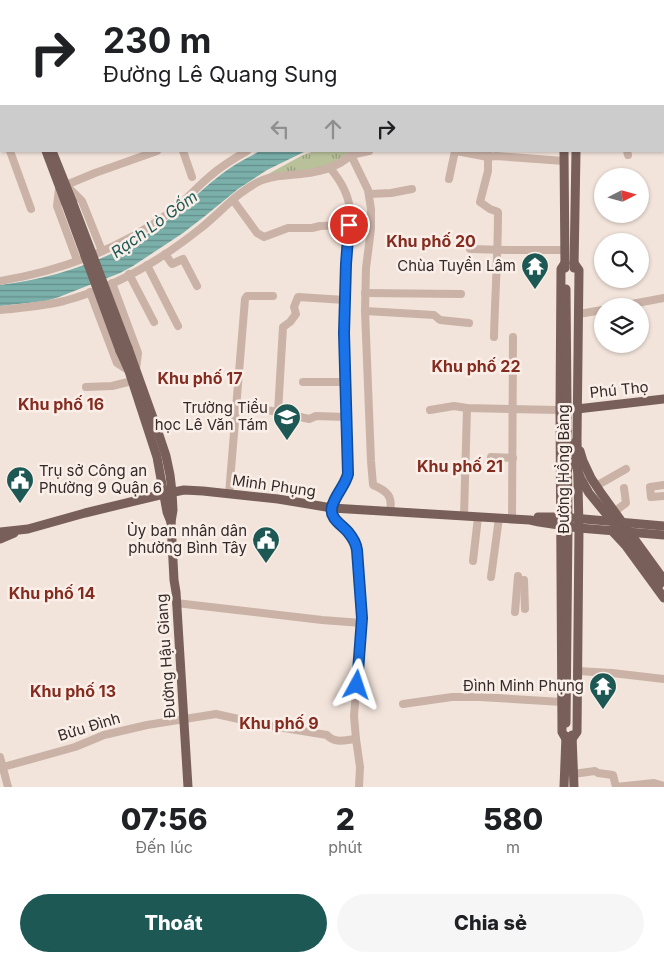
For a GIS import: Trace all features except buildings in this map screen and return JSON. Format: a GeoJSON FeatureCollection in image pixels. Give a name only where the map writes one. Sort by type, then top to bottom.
{"type":"FeatureCollection","features":[{"type":"Feature","properties":{"kind":"main road"},"geometry":{"type":"LineString","coordinates":[[46,152],[62,186]]}},
{"type":"Feature","properties":{"kind":"main road"},"geometry":{"type":"LineString","coordinates":[[52,152],[62,186]]}},
{"type":"Feature","properties":{"kind":"main road","name":"Đường Hồng Bàng"},"geometry":{"type":"LineString","coordinates":[[574,787],[569,739],[562,732],[560,410],[561,270],[569,263],[576,152]]}},
{"type":"Feature","properties":{"kind":"main road","name":"Đường Hồng Bàng"},"geometry":{"type":"LineString","coordinates":[[564,156],[565,250],[569,263],[579,270],[575,441],[581,564],[577,732],[569,739],[564,787]]}},
{"type":"Feature","properties":{"kind":"main road","name":"Đường Hậu Giang"},"geometry":{"type":"LineString","coordinates":[[62,186],[166,456],[168,493]]}},
{"type":"Feature","properties":{"kind":"main road"},"geometry":{"type":"LineString","coordinates":[[569,263],[569,739]]}},
{"type":"Feature","properties":{"kind":"main road"},"geometry":{"type":"LineString","coordinates":[[569,289],[576,466],[589,493],[636,550],[664,590]]}},
{"type":"Feature","properties":{"kind":"main road","name":"Đường Hậu Giang"},"geometry":{"type":"LineString","coordinates":[[132,370],[132,381],[173,510],[171,522],[188,787]]}},
{"type":"Feature","properties":{"kind":"main road","name":"Phú Thọ"},"geometry":{"type":"LineString","coordinates":[[577,409],[664,399]]}},
{"type":"Feature","properties":{"kind":"main road"},"geometry":{"type":"LineString","coordinates":[[575,441],[596,486],[664,580]]}},
{"type":"Feature","properties":{"kind":"main road"},"geometry":{"type":"LineString","coordinates":[[569,723],[575,441]]}},
{"type":"Feature","properties":{"kind":"main road"},"geometry":{"type":"LineString","coordinates":[[561,471],[568,475],[578,472]]}},
{"type":"Feature","properties":{"kind":"main road","name":"Minh Phụng"},"geometry":{"type":"LineString","coordinates":[[0,532],[18,530],[184,490],[278,499],[332,508],[539,522],[579,518],[664,526]]}},
{"type":"Feature","properties":{"kind":"main road","name":"Minh Phụng"},"geometry":{"type":"LineString","coordinates":[[561,521],[579,528],[664,535]]}},
{"type":"Feature","properties":{"kind":"main road"},"geometry":{"type":"LineString","coordinates":[[624,543],[635,523]]}},
{"type":"Feature","properties":{"kind":"main road","name":"Minh Phụng"},"geometry":{"type":"LineString","coordinates":[[0,539],[18,530]]}},
{"type":"Feature","properties":{"kind":"main road"},"geometry":{"type":"LineString","coordinates":[[612,531],[624,543],[664,598]]}},
{"type":"Feature","properties":{"kind":"main road"},"geometry":{"type":"LineString","coordinates":[[645,553],[647,542],[653,534]]}},
{"type":"Feature","properties":{"kind":"street"},"geometry":{"type":"LineString","coordinates":[[10,152],[30,209]]}},
{"type":"Feature","properties":{"kind":"street"},"geometry":{"type":"LineString","coordinates":[[62,186],[154,152]]}},
{"type":"Feature","properties":{"kind":"street"},"geometry":{"type":"LineString","coordinates":[[183,152],[192,177]]}},
{"type":"Feature","properties":{"kind":"street"},"geometry":{"type":"LineString","coordinates":[[0,281],[28,277],[52,270],[102,251],[170,212],[208,177],[245,152]]}},
{"type":"Feature","properties":{"kind":"street"},"geometry":{"type":"LineString","coordinates":[[449,179],[456,152]]}},
{"type":"Feature","properties":{"kind":"street"},"geometry":{"type":"LineString","coordinates":[[474,152],[496,156],[564,156]]}},
{"type":"Feature","properties":{"kind":"street"},"geometry":{"type":"LineString","coordinates":[[0,310],[47,305],[112,283],[165,254],[201,228],[254,184],[270,177],[311,174],[330,168],[346,160],[354,153],[370,194],[372,213],[365,311],[373,485],[389,495],[390,512]]}},
{"type":"Feature","properties":{"kind":"street"},"geometry":{"type":"LineString","coordinates":[[488,154],[488,171],[480,202],[498,212],[494,337]]}},
{"type":"Feature","properties":{"kind":"street"},"geometry":{"type":"LineString","coordinates":[[330,168],[342,182],[350,204],[345,300],[348,474],[332,508],[334,518],[347,531],[356,547],[361,591],[362,623],[354,707],[360,767],[359,787]]}},
{"type":"Feature","properties":{"kind":"street"},"geometry":{"type":"LineString","coordinates":[[62,186],[82,201],[102,251]]}},
{"type":"Feature","properties":{"kind":"street"},"geometry":{"type":"LineString","coordinates":[[62,186],[58,206],[77,260]]}},
{"type":"Feature","properties":{"kind":"street"},"geometry":{"type":"LineString","coordinates":[[370,194],[392,193],[412,189]]}},
{"type":"Feature","properties":{"kind":"street"},"geometry":{"type":"LineString","coordinates":[[233,200],[257,233],[264,237],[288,228],[349,225]]}},
{"type":"Feature","properties":{"kind":"street"},"geometry":{"type":"LineString","coordinates":[[470,249],[565,250]]}},
{"type":"Feature","properties":{"kind":"street"},"geometry":{"type":"LineString","coordinates":[[165,254],[172,264],[183,260],[197,286]]}},
{"type":"Feature","properties":{"kind":"street"},"geometry":{"type":"LineString","coordinates":[[147,264],[178,326]]}},
{"type":"Feature","properties":{"kind":"street"},"geometry":{"type":"LineString","coordinates":[[130,274],[154,322]]}},
{"type":"Feature","properties":{"kind":"street","name":"Đường Hậu Giang"},"geometry":{"type":"LineString","coordinates":[[90,292],[117,363],[132,370],[138,353],[112,283]]}},
{"type":"Feature","properties":{"kind":"street"},"geometry":{"type":"LineString","coordinates":[[365,293],[461,294]]}},
{"type":"Feature","properties":{"kind":"street"},"geometry":{"type":"LineString","coordinates":[[228,494],[245,299],[247,296],[273,296]]}},
{"type":"Feature","properties":{"kind":"street"},"geometry":{"type":"LineString","coordinates":[[278,412],[283,327],[296,314],[294,307],[298,297],[345,300]]}},
{"type":"Feature","properties":{"kind":"street"},"geometry":{"type":"LineString","coordinates":[[649,301],[664,298]]}},
{"type":"Feature","properties":{"kind":"street"},"geometry":{"type":"LineString","coordinates":[[365,311],[434,315],[440,320],[469,322]]}},
{"type":"Feature","properties":{"kind":"street"},"geometry":{"type":"LineString","coordinates":[[579,314],[594,311]]}},
{"type":"Feature","properties":{"kind":"street"},"geometry":{"type":"LineString","coordinates":[[512,519],[513,337]]}},
{"type":"Feature","properties":{"kind":"street"},"geometry":{"type":"LineString","coordinates":[[86,387],[112,386],[132,381]]}},
{"type":"Feature","properties":{"kind":"street"},"geometry":{"type":"LineString","coordinates":[[303,382],[345,382]]}},
{"type":"Feature","properties":{"kind":"street"},"geometry":{"type":"LineString","coordinates":[[236,405],[309,419],[316,416],[346,416]]}},
{"type":"Feature","properties":{"kind":"street"},"geometry":{"type":"LineString","coordinates":[[430,410],[454,406],[467,408],[560,410]]}},
{"type":"Feature","properties":{"kind":"street"},"geometry":{"type":"LineString","coordinates":[[464,516],[467,408]]}},
{"type":"Feature","properties":{"kind":"street"},"geometry":{"type":"LineString","coordinates":[[492,457],[513,458]]}},
{"type":"Feature","properties":{"kind":"street"},"geometry":{"type":"LineString","coordinates":[[596,486],[626,469]]}},
{"type":"Feature","properties":{"kind":"street"},"geometry":{"type":"LineString","coordinates":[[664,490],[664,485],[650,487],[651,497],[664,496]]}},
{"type":"Feature","properties":{"kind":"street"},"geometry":{"type":"LineString","coordinates":[[614,512],[626,503],[624,488]]}},
{"type":"Feature","properties":{"kind":"street"},"geometry":{"type":"LineString","coordinates":[[473,561],[478,517]]}},
{"type":"Feature","properties":{"kind":"street"},"geometry":{"type":"LineString","coordinates":[[491,577],[499,518]]}},
{"type":"Feature","properties":{"kind":"street"},"geometry":{"type":"LineString","coordinates":[[515,612],[521,578],[524,609]]}},
{"type":"Feature","properties":{"kind":"street"},"geometry":{"type":"LineString","coordinates":[[176,603],[362,623]]}},
{"type":"Feature","properties":{"kind":"street"},"geometry":{"type":"LineString","coordinates":[[577,671],[664,679]]}},
{"type":"Feature","properties":{"kind":"street"},"geometry":{"type":"LineString","coordinates":[[403,704],[452,697],[562,702]]}},
{"type":"Feature","properties":{"kind":"street","name":"Bửu Đình"},"geometry":{"type":"LineString","coordinates":[[3,767],[75,747],[104,735],[184,718],[216,714],[266,725],[327,735],[334,741],[356,739]]}},
{"type":"Feature","properties":{"kind":"street"},"geometry":{"type":"LineString","coordinates":[[0,757],[8,787]]}},
{"type":"Feature","properties":{"kind":"street"},"geometry":{"type":"LineString","coordinates":[[573,774],[590,771],[613,775],[616,787],[654,783],[664,786]]}},
{"type":"Feature","properties":{"kind":"green space"},"geometry":{"type":"Polygon","coordinates":[[[311,152],[349,152],[335,164],[319,169],[261,178],[311,152]]]}},
{"type":"Feature","properties":{"kind":"water"},"geometry":{"type":"Polygon","coordinates":[[[258,152],[304,152],[267,170],[238,189],[183,233],[120,273],[46,301],[0,306],[0,285],[23,282],[67,271],[131,244],[169,219],[228,169],[258,152]]]}},
{"type":"Feature","properties":{"kind":"place","name":"Chùa Tuyền Lâm"},"geometry":{"type":"Point","coordinates":[535,290]}},
{"type":"Feature","properties":{"kind":"place","name":"Trường Tiểu học Lê Văn Tám"},"geometry":{"type":"Point","coordinates":[287,441]}},
{"type":"Feature","properties":{"kind":"place","name":"Trụ sở Công an Phường 9 Quận 6"},"geometry":{"type":"Point","coordinates":[20,504]}},
{"type":"Feature","properties":{"kind":"place","name":"Ủy ban nhân dân phường Bình Tây"},"geometry":{"type":"Point","coordinates":[266,564]}},
{"type":"Feature","properties":{"kind":"place","name":"Đình Minh Phụng"},"geometry":{"type":"Point","coordinates":[603,710]}},
{"type":"Feature","properties":{"kind":"district","name":"Khu phố 20"},"geometry":{"type":"Point","coordinates":[431,241]}},
{"type":"Feature","properties":{"kind":"district","name":"Khu phố 22"},"geometry":{"type":"Point","coordinates":[476,366]}},
{"type":"Feature","properties":{"kind":"district","name":"Khu phố 17"},"geometry":{"type":"Point","coordinates":[200,378]}},
{"type":"Feature","properties":{"kind":"district","name":"Khu phố 16"},"geometry":{"type":"Point","coordinates":[61,404]}},
{"type":"Feature","properties":{"kind":"district","name":"Khu phố 21"},"geometry":{"type":"Point","coordinates":[460,466]}},
{"type":"Feature","properties":{"kind":"district","name":"Khu phố 14"},"geometry":{"type":"Point","coordinates":[52,593]}},
{"type":"Feature","properties":{"kind":"district","name":"Khu phố 13"},"geometry":{"type":"Point","coordinates":[73,691]}},
{"type":"Feature","properties":{"kind":"district","name":"Khu phố 9"},"geometry":{"type":"Point","coordinates":[279,723]}},
{"type":"Feature","properties":{"kind":"route"},"geometry":{"type":"LineString","coordinates":[[349,225],[344,333],[348,474],[345,483],[338,492],[332,508],[332,515],[351,536],[357,550],[362,618],[357,685]]}},
{"type":"Feature","properties":{"kind":"water label","name":"Rạch Lò Gốm"},"geometry":{"type":"Point","coordinates":[154,224]}}]}
